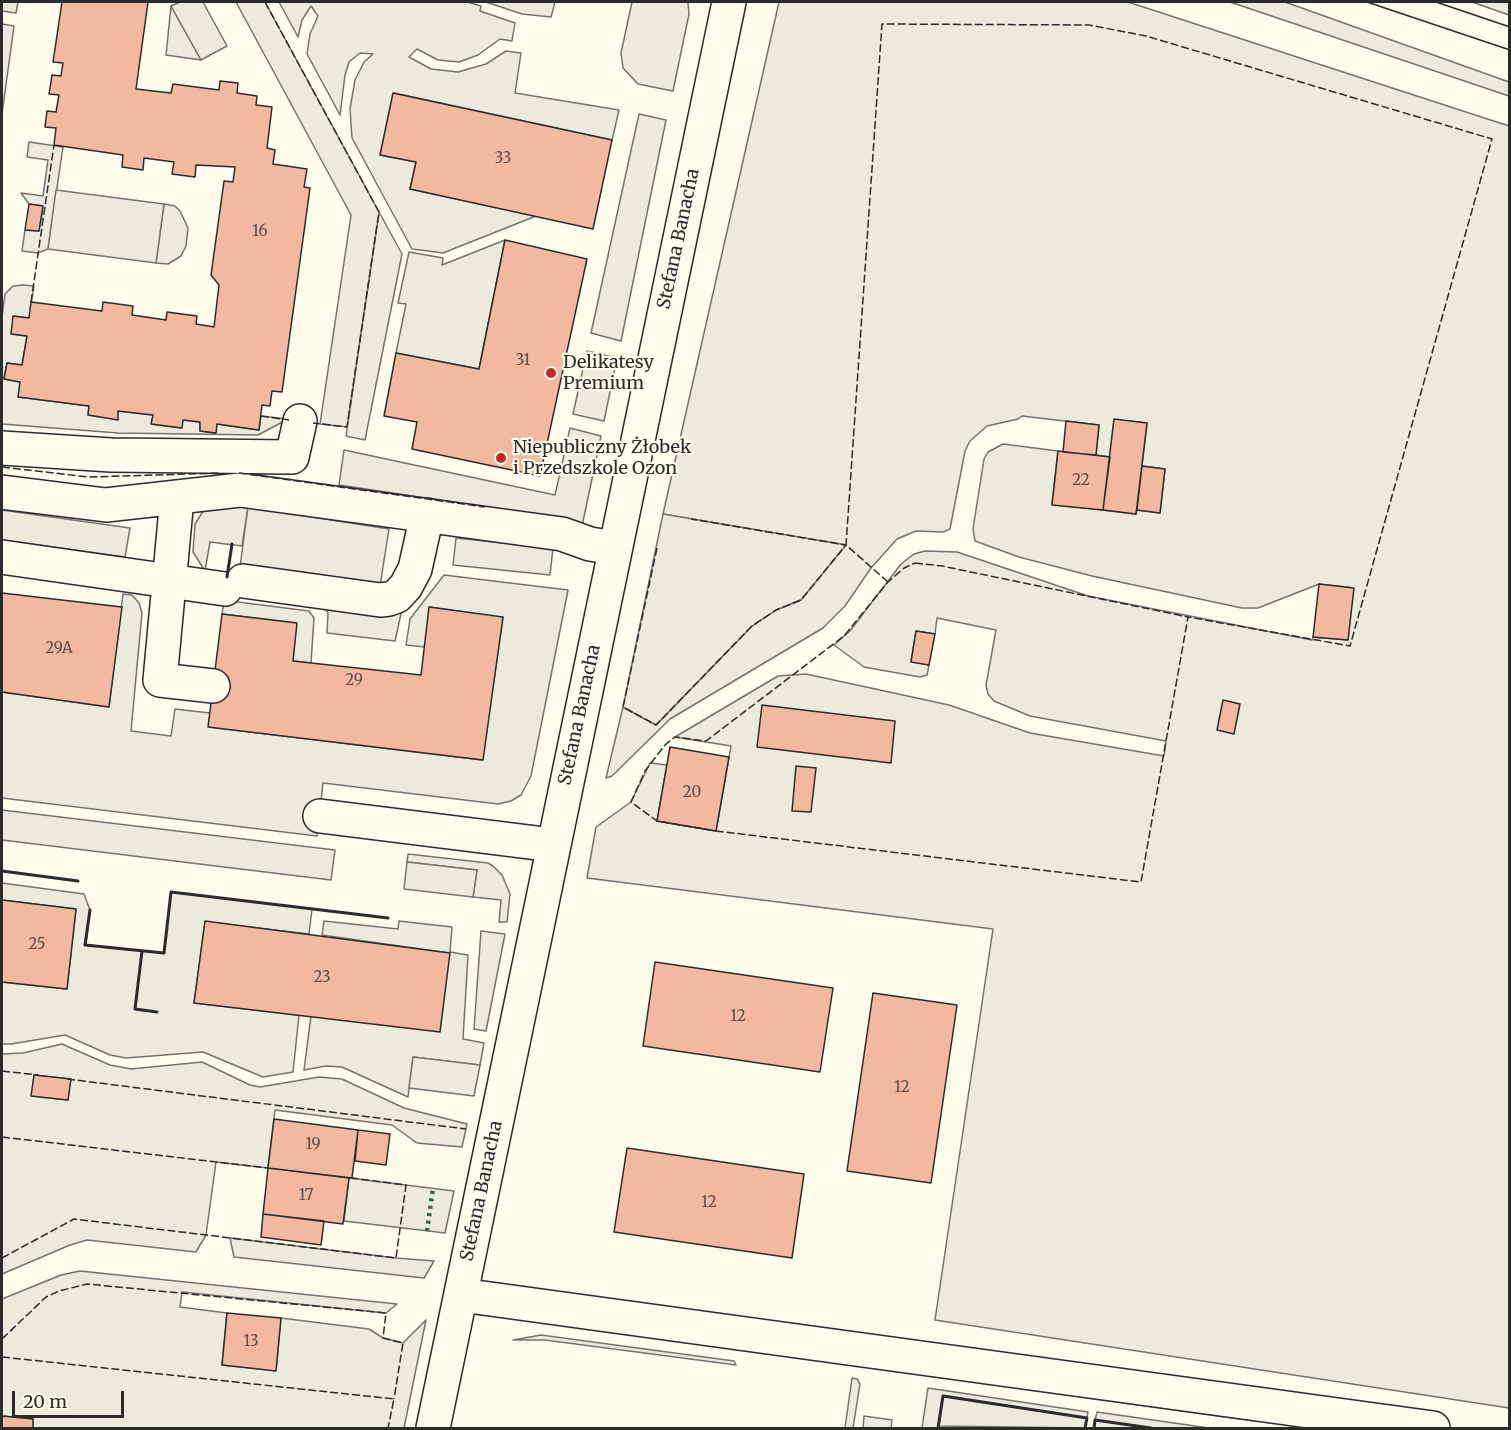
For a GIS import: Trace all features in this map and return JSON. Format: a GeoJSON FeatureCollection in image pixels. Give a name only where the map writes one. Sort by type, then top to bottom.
{"type":"FeatureCollection","features":[{"type":"Feature","properties":{"kind":"street","name":"Stefana Banacha"},"geometry":{"type":"LineString","coordinates":[[434,1428],[729,2]]}},
{"type":"Feature","properties":{"kind":"street"},"geometry":{"type":"LineString","coordinates":[[2,448],[111,455],[292,457],[300,421]]}},
{"type":"Feature","properties":{"kind":"street"},"geometry":{"type":"LineString","coordinates":[[2,492],[106,505],[240,490],[562,534],[615,548]]}},
{"type":"Feature","properties":{"kind":"street"},"geometry":{"type":"LineString","coordinates":[[177,498],[160,680],[213,686]]}},
{"type":"Feature","properties":{"kind":"street"},"geometry":{"type":"LineString","coordinates":[[2,557],[170,582],[234,585],[380,600],[397,596],[415,569],[428,515]]}},
{"type":"Feature","properties":{"kind":"street"},"geometry":{"type":"LineString","coordinates":[[320,816],[553,845]]}},
{"type":"Feature","properties":{"kind":"street"},"geometry":{"type":"LineString","coordinates":[[461,1295],[1433,1428]]}},
{"type":"Feature","properties":{"kind":"shaded area"},"geometry":{"type":"Polygon","coordinates":[[[2,2],[18,2],[16,13],[2,11],[2,2]]]}},
{"type":"Feature","properties":{"kind":"shaded area"},"geometry":{"type":"Polygon","coordinates":[[[180,2],[203,2],[227,46],[201,60],[171,6],[180,2]]]}},
{"type":"Feature","properties":{"kind":"shaded area"},"geometry":{"type":"Polygon","coordinates":[[[236,2],[265,2],[379,212],[347,427],[320,424],[351,215],[236,2]]]}},
{"type":"Feature","properties":{"kind":"shaded area"},"geometry":{"type":"Polygon","coordinates":[[[279,2],[467,2],[481,6],[480,11],[515,23],[512,41],[500,39],[478,55],[459,62],[438,60],[417,49],[409,57],[431,69],[458,72],[486,64],[506,51],[521,53],[515,93],[619,110],[612,140],[394,93],[380,155],[416,162],[410,189],[536,216],[443,253],[412,249],[352,138],[350,109],[355,80],[364,62],[373,54],[360,53],[349,62],[340,115],[307,54],[310,34],[318,16],[311,6],[302,20],[298,37],[279,2]]]}},
{"type":"Feature","properties":{"kind":"shaded area"},"geometry":{"type":"Polygon","coordinates":[[[486,2],[555,2],[551,17],[522,14],[486,2]]]}},
{"type":"Feature","properties":{"kind":"shaded area"},"geometry":{"type":"Polygon","coordinates":[[[632,2],[688,2],[689,14],[673,91],[638,84],[623,68],[621,53],[632,2]]]}},
{"type":"Feature","properties":{"kind":"shaded area"},"geometry":{"type":"Polygon","coordinates":[[[779,2],[1128,2],[1509,126],[1509,1408],[935,1320],[993,929],[587,878],[596,827],[631,802],[650,763],[667,765],[657,821],[716,831],[731,746],[675,737],[778,676],[806,674],[949,705],[1030,733],[1164,756],[1166,741],[1030,716],[994,701],[988,694],[986,685],[996,630],[937,618],[935,634],[916,631],[911,661],[929,665],[927,675],[920,677],[864,667],[834,645],[850,631],[901,564],[914,554],[925,551],[957,552],[1088,596],[1312,640],[1313,637],[1348,640],[1353,588],[1319,584],[1258,608],[1242,608],[1092,576],[1019,557],[975,541],[973,529],[984,459],[988,452],[1003,444],[1058,451],[1052,504],[1136,514],[1137,510],[1160,513],[1165,469],[1142,466],[1147,423],[1114,420],[1110,457],[1096,455],[1099,425],[1022,416],[987,426],[970,441],[965,451],[950,529],[943,532],[916,531],[897,539],[871,568],[845,606],[823,628],[670,719],[612,776],[606,778],[623,707],[656,725],[752,626],[776,610],[801,600],[845,545],[663,514],[779,2]]]}},
{"type":"Feature","properties":{"kind":"shaded area"},"geometry":{"type":"Polygon","coordinates":[[[1230,2],[1285,2],[1509,82],[1509,96],[1230,2]]]}},
{"type":"Feature","properties":{"kind":"shaded area"},"geometry":{"type":"Polygon","coordinates":[[[1472,2],[1509,2],[1509,15],[1472,2]]]}},
{"type":"Feature","properties":{"kind":"shaded area"},"geometry":{"type":"Polygon","coordinates":[[[171,6],[201,60],[166,55],[171,6]]]}},
{"type":"Feature","properties":{"kind":"shaded area"},"geometry":{"type":"Polygon","coordinates":[[[2,24],[14,26],[2,114],[2,24]]]}},
{"type":"Feature","properties":{"kind":"shaded area"},"geometry":{"type":"Polygon","coordinates":[[[639,114],[666,120],[621,341],[591,333],[639,114]]]}},
{"type":"Feature","properties":{"kind":"shaded area"},"geometry":{"type":"Polygon","coordinates":[[[29,142],[63,147],[48,249],[38,253],[22,251],[25,230],[39,231],[43,206],[29,204],[21,193],[43,196],[48,160],[27,157],[29,142]]]}},
{"type":"Feature","properties":{"kind":"shaded area"},"geometry":{"type":"Polygon","coordinates":[[[56,190],[164,204],[156,263],[48,249],[56,190]]]}},
{"type":"Feature","properties":{"kind":"shaded area"},"geometry":{"type":"Polygon","coordinates":[[[164,204],[175,206],[180,211],[188,228],[186,246],[181,256],[168,264],[156,263],[164,204]]]}},
{"type":"Feature","properties":{"kind":"shaded area"},"geometry":{"type":"Polygon","coordinates":[[[379,212],[402,254],[365,440],[346,436],[379,212]]]}},
{"type":"Feature","properties":{"kind":"shaded area"},"geometry":{"type":"Polygon","coordinates":[[[505,240],[479,369],[396,353],[406,304],[398,303],[409,252],[443,258],[442,265],[505,240]]]}},
{"type":"Feature","properties":{"kind":"shaded area"},"geometry":{"type":"Polygon","coordinates":[[[13,286],[34,286],[29,318],[14,316],[11,334],[27,336],[22,365],[7,363],[4,379],[20,382],[19,397],[89,406],[88,415],[117,419],[118,411],[153,415],[152,424],[181,428],[183,420],[200,422],[200,431],[215,433],[217,424],[259,430],[261,416],[288,419],[258,435],[118,433],[2,424],[2,317],[5,294],[13,286]]]}},
{"type":"Feature","properties":{"kind":"shaded area"},"geometry":{"type":"Polygon","coordinates":[[[587,351],[617,358],[604,421],[573,414],[587,351]]]}},
{"type":"Feature","properties":{"kind":"shaded area"},"geometry":{"type":"Polygon","coordinates":[[[570,428],[601,436],[582,526],[560,518],[339,485],[344,450],[555,495],[570,428]]]}},
{"type":"Feature","properties":{"kind":"shaded area"},"geometry":{"type":"Polygon","coordinates":[[[226,505],[248,507],[242,546],[210,542],[205,571],[193,552],[195,524],[202,513],[211,507],[226,505]]]}},
{"type":"Feature","properties":{"kind":"shaded area"},"geometry":{"type":"Polygon","coordinates":[[[248,507],[389,529],[380,586],[240,567],[248,507]]]}},
{"type":"Feature","properties":{"kind":"shaded area"},"geometry":{"type":"Polygon","coordinates":[[[2,510],[130,528],[125,557],[2,540],[2,510]]]}},
{"type":"Feature","properties":{"kind":"shaded area"},"geometry":{"type":"Polygon","coordinates":[[[663,514],[846,545],[801,600],[776,610],[752,626],[656,725],[623,707],[663,514]]]}},
{"type":"Feature","properties":{"kind":"shaded area"},"geometry":{"type":"Polygon","coordinates":[[[456,538],[553,548],[550,575],[453,565],[456,538]]]}},
{"type":"Feature","properties":{"kind":"shaded area"},"geometry":{"type":"Polygon","coordinates":[[[444,575],[568,590],[531,776],[521,795],[511,801],[498,804],[323,783],[317,836],[2,798],[2,692],[109,707],[123,594],[132,595],[139,603],[142,613],[131,731],[171,736],[175,709],[210,713],[209,727],[482,760],[503,618],[430,607],[425,647],[406,645],[410,619],[444,575]]]}},
{"type":"Feature","properties":{"kind":"shaded area"},"geometry":{"type":"Polygon","coordinates":[[[225,594],[238,602],[309,611],[314,618],[311,663],[293,661],[296,623],[222,614],[225,594]]]}},
{"type":"Feature","properties":{"kind":"shaded area"},"geometry":{"type":"Polygon","coordinates":[[[322,604],[402,609],[395,641],[327,633],[328,613],[322,604]]]}},
{"type":"Feature","properties":{"kind":"shaded area"},"geometry":{"type":"Polygon","coordinates":[[[2,810],[335,850],[331,880],[2,840],[2,810]]]}},
{"type":"Feature","properties":{"kind":"shaded area"},"geometry":{"type":"Polygon","coordinates":[[[408,854],[488,863],[493,866],[502,875],[510,894],[507,922],[499,922],[501,900],[473,897],[477,870],[407,862],[408,854]]]}},
{"type":"Feature","properties":{"kind":"shaded area"},"geometry":{"type":"Polygon","coordinates":[[[407,862],[477,870],[473,897],[404,889],[407,862]]]}},
{"type":"Feature","properties":{"kind":"shaded area"},"geometry":{"type":"Polygon","coordinates":[[[2,883],[84,894],[90,910],[86,945],[164,953],[171,892],[312,909],[309,934],[205,922],[194,1003],[299,1015],[293,1072],[263,1077],[203,1052],[126,1058],[110,1055],[65,1035],[2,1044],[2,982],[67,989],[76,909],[2,900],[2,883]]]}},
{"type":"Feature","properties":{"kind":"shaded area"},"geometry":{"type":"Polygon","coordinates":[[[324,921],[398,929],[399,921],[452,927],[450,952],[468,955],[463,1039],[484,1043],[480,1065],[413,1057],[408,1097],[342,1067],[326,1066],[304,1070],[311,1016],[440,1031],[449,953],[322,935],[324,921]]]}},
{"type":"Feature","properties":{"kind":"shaded area"},"geometry":{"type":"Polygon","coordinates":[[[481,931],[505,934],[486,1031],[474,1029],[481,931]]]}},
{"type":"Feature","properties":{"kind":"shaded area"},"geometry":{"type":"Polygon","coordinates":[[[62,1044],[110,1065],[131,1069],[202,1062],[250,1085],[260,1087],[319,1077],[342,1079],[404,1108],[467,1124],[462,1147],[417,1143],[392,1125],[275,1110],[268,1168],[216,1162],[206,1235],[196,1252],[87,1240],[2,1274],[2,1054],[23,1053],[62,1044]],[[34,1075],[32,1096],[68,1100],[70,1079],[34,1075]]]}},
{"type":"Feature","properties":{"kind":"shaded area"},"geometry":{"type":"Polygon","coordinates":[[[413,1057],[480,1065],[474,1096],[409,1088],[413,1057]]]}},
{"type":"Feature","properties":{"kind":"shaded area"},"geometry":{"type":"Polygon","coordinates":[[[349,1178],[454,1191],[445,1233],[344,1221],[349,1178]]]}},
{"type":"Feature","properties":{"kind":"shaded area"},"geometry":{"type":"Polygon","coordinates":[[[230,1238],[434,1261],[424,1278],[234,1257],[230,1238]]]}},
{"type":"Feature","properties":{"kind":"shaded area"},"geometry":{"type":"Polygon","coordinates":[[[80,1271],[397,1304],[386,1313],[182,1292],[180,1307],[227,1313],[222,1365],[276,1370],[281,1318],[369,1329],[383,1338],[403,1343],[426,1320],[404,1428],[33,1428],[33,1419],[2,1416],[2,1299],[61,1275],[80,1271]]]}},
{"type":"Feature","properties":{"kind":"shaded area"},"geometry":{"type":"Polygon","coordinates":[[[541,1335],[734,1361],[736,1365],[545,1340],[513,1340],[541,1335]]]}},
{"type":"Feature","properties":{"kind":"shaded area"},"geometry":{"type":"Polygon","coordinates":[[[938,1377],[1248,1418],[1255,1421],[938,1377]]]}},
{"type":"Feature","properties":{"kind":"shaded area"},"geometry":{"type":"Polygon","coordinates":[[[852,1378],[857,1379],[860,1384],[853,1428],[845,1428],[852,1378]]]}},
{"type":"Feature","properties":{"kind":"shaded area"},"geometry":{"type":"Polygon","coordinates":[[[928,1388],[1088,1412],[1087,1418],[944,1396],[938,1428],[922,1428],[928,1388]]]}},
{"type":"Feature","properties":{"kind":"shaded area"},"geometry":{"type":"Polygon","coordinates":[[[943,1396],[1087,1418],[1085,1428],[939,1426],[943,1396]]]}},
{"type":"Feature","properties":{"kind":"shaded area"},"geometry":{"type":"Polygon","coordinates":[[[1097,1412],[1209,1428],[1151,1428],[1095,1420],[1097,1412]]]}},
{"type":"Feature","properties":{"kind":"shaded area"},"geometry":{"type":"Polygon","coordinates":[[[864,1416],[892,1420],[891,1428],[863,1428],[864,1416]]]}},
{"type":"Feature","properties":{"kind":"shaded area"},"geometry":{"type":"Polygon","coordinates":[[[1095,1420],[1138,1426],[1151,1428],[1094,1428],[1095,1420]]]}},
{"type":"Feature","properties":{"kind":"building"},"geometry":{"type":"Polygon","coordinates":[[[62,2],[148,2],[136,89],[171,93],[173,84],[219,90],[220,81],[238,83],[237,93],[257,96],[256,105],[272,107],[267,148],[275,150],[273,164],[307,169],[304,187],[310,188],[282,392],[272,391],[270,406],[262,405],[259,430],[217,424],[216,433],[200,431],[200,422],[183,420],[182,428],[151,424],[153,415],[118,411],[118,420],[88,415],[89,406],[18,397],[20,382],[4,379],[7,363],[22,365],[27,336],[11,334],[13,316],[29,318],[31,302],[102,311],[103,302],[133,306],[132,315],[166,320],[167,312],[197,316],[196,324],[214,327],[219,285],[211,275],[224,181],[233,182],[235,167],[196,165],[195,177],[172,174],[174,162],[144,158],[143,170],[122,167],[123,155],[54,145],[56,128],[45,127],[47,111],[56,112],[59,95],[49,94],[52,75],[61,76],[63,63],[53,62],[62,2]]]}},
{"type":"Feature","properties":{"kind":"building"},"geometry":{"type":"Polygon","coordinates":[[[393,93],[612,140],[593,229],[410,189],[416,162],[380,155],[393,93]]]}},
{"type":"Feature","properties":{"kind":"building"},"geometry":{"type":"Polygon","coordinates":[[[29,204],[43,206],[39,231],[25,230],[29,204]]]}},
{"type":"Feature","properties":{"kind":"building"},"geometry":{"type":"Polygon","coordinates":[[[505,240],[587,259],[540,476],[412,449],[417,422],[384,416],[396,353],[479,369],[505,240]]]}},
{"type":"Feature","properties":{"kind":"building"},"geometry":{"type":"Polygon","coordinates":[[[1114,419],[1147,423],[1136,514],[1103,510],[1114,419]]]}},
{"type":"Feature","properties":{"kind":"building"},"geometry":{"type":"Polygon","coordinates":[[[1066,421],[1099,425],[1096,455],[1063,452],[1066,421]]]}},
{"type":"Feature","properties":{"kind":"building"},"geometry":{"type":"Polygon","coordinates":[[[1058,451],[1110,457],[1103,510],[1052,505],[1058,451]]]}},
{"type":"Feature","properties":{"kind":"building"},"geometry":{"type":"Polygon","coordinates":[[[1142,466],[1165,469],[1160,513],[1137,510],[1142,466]]]}},
{"type":"Feature","properties":{"kind":"building"},"geometry":{"type":"Polygon","coordinates":[[[1319,584],[1354,588],[1348,640],[1313,637],[1319,584]]]}},
{"type":"Feature","properties":{"kind":"building"},"geometry":{"type":"Polygon","coordinates":[[[2,593],[122,607],[109,707],[2,692],[2,593]]]}},
{"type":"Feature","properties":{"kind":"building"},"geometry":{"type":"Polygon","coordinates":[[[429,607],[503,617],[483,760],[208,727],[222,614],[297,623],[293,661],[421,675],[429,607]]]}},
{"type":"Feature","properties":{"kind":"building"},"geometry":{"type":"Polygon","coordinates":[[[916,631],[935,634],[929,665],[911,662],[916,631]]]}},
{"type":"Feature","properties":{"kind":"building"},"geometry":{"type":"Polygon","coordinates":[[[1223,700],[1240,704],[1234,734],[1217,730],[1223,700]]]}},
{"type":"Feature","properties":{"kind":"building"},"geometry":{"type":"Polygon","coordinates":[[[762,705],[895,721],[891,763],[757,747],[762,705]]]}},
{"type":"Feature","properties":{"kind":"building"},"geometry":{"type":"Polygon","coordinates":[[[670,747],[729,757],[716,831],[657,821],[670,747]]]}},
{"type":"Feature","properties":{"kind":"building"},"geometry":{"type":"Polygon","coordinates":[[[796,766],[816,768],[811,812],[792,811],[796,766]]]}},
{"type":"Feature","properties":{"kind":"building"},"geometry":{"type":"Polygon","coordinates":[[[2,900],[76,909],[67,989],[2,982],[2,900]]]}},
{"type":"Feature","properties":{"kind":"building"},"geometry":{"type":"Polygon","coordinates":[[[205,921],[450,953],[440,1032],[194,1003],[205,921]]]}},
{"type":"Feature","properties":{"kind":"building"},"geometry":{"type":"Polygon","coordinates":[[[655,962],[833,988],[820,1072],[643,1046],[655,962]]]}},
{"type":"Feature","properties":{"kind":"building"},"geometry":{"type":"Polygon","coordinates":[[[873,993],[957,1005],[931,1183],[847,1171],[873,993]]]}},
{"type":"Feature","properties":{"kind":"building"},"geometry":{"type":"Polygon","coordinates":[[[34,1075],[71,1079],[68,1100],[31,1096],[34,1075]]]}},
{"type":"Feature","properties":{"kind":"building"},"geometry":{"type":"Polygon","coordinates":[[[274,1119],[358,1130],[352,1178],[268,1168],[274,1119]]]}},
{"type":"Feature","properties":{"kind":"building"},"geometry":{"type":"Polygon","coordinates":[[[358,1130],[390,1134],[386,1165],[355,1161],[358,1130]]]}},
{"type":"Feature","properties":{"kind":"building"},"geometry":{"type":"Polygon","coordinates":[[[627,1148],[804,1174],[792,1258],[614,1232],[627,1148]]]}},
{"type":"Feature","properties":{"kind":"building"},"geometry":{"type":"Polygon","coordinates":[[[268,1168],[349,1178],[343,1224],[263,1214],[268,1168]]]}},
{"type":"Feature","properties":{"kind":"building"},"geometry":{"type":"Polygon","coordinates":[[[263,1214],[324,1221],[321,1245],[261,1237],[263,1214]]]}},
{"type":"Feature","properties":{"kind":"building"},"geometry":{"type":"Polygon","coordinates":[[[227,1313],[281,1318],[276,1371],[222,1365],[227,1313]]]}},
{"type":"Feature","properties":{"kind":"building"},"geometry":{"type":"Polygon","coordinates":[[[2,1416],[33,1419],[33,1428],[2,1428],[2,1416]]]}},
{"type":"Feature","properties":{"kind":"tram line"},"geometry":{"type":"LineString","coordinates":[[1367,2],[1510,50]]}},
{"type":"Feature","properties":{"kind":"tram line"},"geometry":{"type":"LineString","coordinates":[[1436,2],[1510,27]]}},
{"type":"Feature","properties":{"kind":"hedge"},"geometry":{"type":"LineString","coordinates":[[427,1231],[433,1188]]}},
{"type":"Feature","properties":{"kind":"fence"},"geometry":{"type":"LineString","coordinates":[[265,2],[379,212],[347,427],[313,423]]}},
{"type":"Feature","properties":{"kind":"fence"},"geometry":{"type":"LineString","coordinates":[[888,582],[846,545],[882,24],[1089,25],[1146,36],[1492,139],[1350,646],[1188,617]]}},
{"type":"Feature","properties":{"kind":"fence"},"geometry":{"type":"LineString","coordinates":[[31,302],[54,145]]}},
{"type":"Feature","properties":{"kind":"fence"},"geometry":{"type":"LineString","coordinates":[[261,416],[289,420]]}},
{"type":"Feature","properties":{"kind":"fence"},"geometry":{"type":"LineString","coordinates":[[2,467],[88,477],[221,473]]}},
{"type":"Feature","properties":{"kind":"fence"},"geometry":{"type":"LineString","coordinates":[[239,473],[485,507]]}},
{"type":"Feature","properties":{"kind":"fence"},"geometry":{"type":"LineString","coordinates":[[657,548],[623,707],[656,725],[752,626],[776,610],[801,600],[846,545],[691,519]]}},
{"type":"Feature","properties":{"kind":"fence"},"geometry":{"type":"LineString","coordinates":[[915,563],[942,566],[1188,617],[1141,882],[716,831],[657,821],[631,802],[645,771],[665,745],[675,737],[706,741],[844,636],[888,582],[904,568],[915,563]]}},
{"type":"Feature","properties":{"kind":"fence"},"geometry":{"type":"LineString","coordinates":[[2,1071],[38,1075]]}},
{"type":"Feature","properties":{"kind":"fence"},"geometry":{"type":"LineString","coordinates":[[67,1079],[466,1129]]}},
{"type":"Feature","properties":{"kind":"fence"},"geometry":{"type":"LineString","coordinates":[[2,1137],[268,1168]]}},
{"type":"Feature","properties":{"kind":"fence"},"geometry":{"type":"LineString","coordinates":[[2,1258],[74,1219],[396,1258],[406,1185],[352,1178]]}},
{"type":"Feature","properties":{"kind":"fence"},"geometry":{"type":"LineString","coordinates":[[2,1339],[46,1297],[87,1284],[386,1313],[383,1338],[403,1343],[394,1399]]}},
{"type":"Feature","properties":{"kind":"fence"},"geometry":{"type":"LineString","coordinates":[[2,1357],[394,1399],[388,1428]]}},
{"type":"Feature","properties":{"kind":"wall"},"geometry":{"type":"LineString","coordinates":[[227,577],[232,544]]}},
{"type":"Feature","properties":{"kind":"wall"},"geometry":{"type":"LineString","coordinates":[[2,871],[78,881]]}},
{"type":"Feature","properties":{"kind":"wall"},"geometry":{"type":"LineString","coordinates":[[90,910],[85,945],[164,953],[171,892],[388,918]]}},
{"type":"Feature","properties":{"kind":"wall"},"geometry":{"type":"LineString","coordinates":[[142,951],[135,1009],[157,1012]]}},
{"type":"Feature","properties":{"kind":"wall"},"geometry":{"type":"LineString","coordinates":[[938,1428],[943,1396],[1087,1418],[1085,1428]]}},
{"type":"Feature","properties":{"kind":"wall"},"geometry":{"type":"LineString","coordinates":[[1094,1428],[1095,1420],[1151,1428]]}},
{"type":"Feature","properties":{"kind":"place","name":"Delikatesy Premium"},"geometry":{"type":"Point","coordinates":[551,373]}},
{"type":"Feature","properties":{"kind":"place","name":"Niepubliczny Żłobek i Przedszkole Ozon"},"geometry":{"type":"Point","coordinates":[501,458]}}]}
